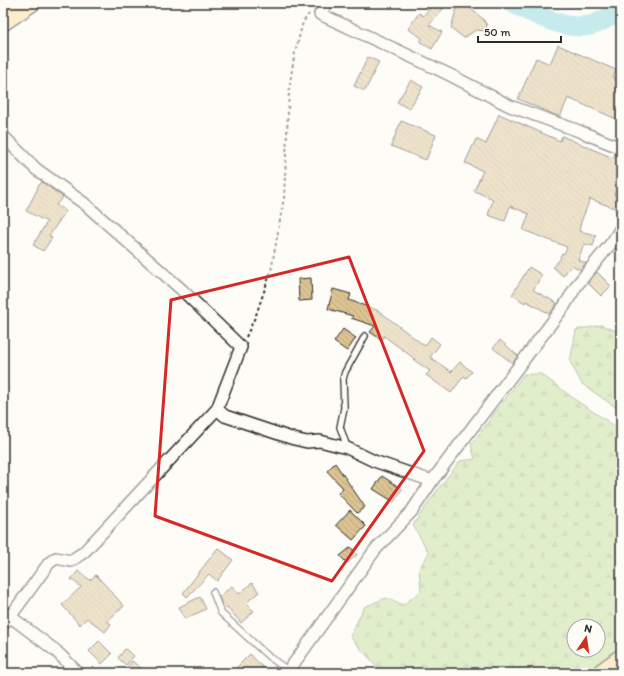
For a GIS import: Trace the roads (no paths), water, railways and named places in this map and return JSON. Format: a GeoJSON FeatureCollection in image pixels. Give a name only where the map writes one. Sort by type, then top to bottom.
{"type":"FeatureCollection","features":[{"type":"Feature","properties":{"kind":"highway"},"geometry":{"type":"LineString","coordinates":[[603,673],[621,660]]}},
{"type":"Feature","properties":{"kind":"main road"},"geometry":{"type":"LineString","coordinates":[[3,22],[31,3]]}},
{"type":"Feature","properties":{"kind":"street"},"geometry":{"type":"LineString","coordinates":[[327,3],[320,14],[448,74],[510,106],[621,148]]}},
{"type":"Feature","properties":{"kind":"street"},"geometry":{"type":"LineString","coordinates":[[3,136],[36,169],[85,204],[182,290],[241,347],[217,409],[84,552],[72,561],[56,558],[49,563],[5,617],[56,652],[78,673]]}},
{"type":"Feature","properties":{"kind":"street"},"geometry":{"type":"LineString","coordinates":[[288,672],[375,550],[412,511],[432,481],[565,305],[576,285],[613,241],[621,228]]}},
{"type":"Feature","properties":{"kind":"street"},"geometry":{"type":"LineString","coordinates":[[217,409],[225,416],[294,439],[307,442],[320,441],[347,448],[374,461],[432,481]]}},
{"type":"Feature","properties":{"kind":"lane"},"geometry":{"type":"LineString","coordinates":[[347,448],[340,427],[344,408],[343,379],[345,372],[365,336]]}},
{"type":"Feature","properties":{"kind":"lane"},"geometry":{"type":"LineString","coordinates":[[213,592],[220,613],[288,672]]}},
{"type":"Feature","properties":{"kind":"waterway"},"geometry":{"type":"LineString","coordinates":[[513,3],[542,17],[575,26],[595,24],[621,12]]}}]}
